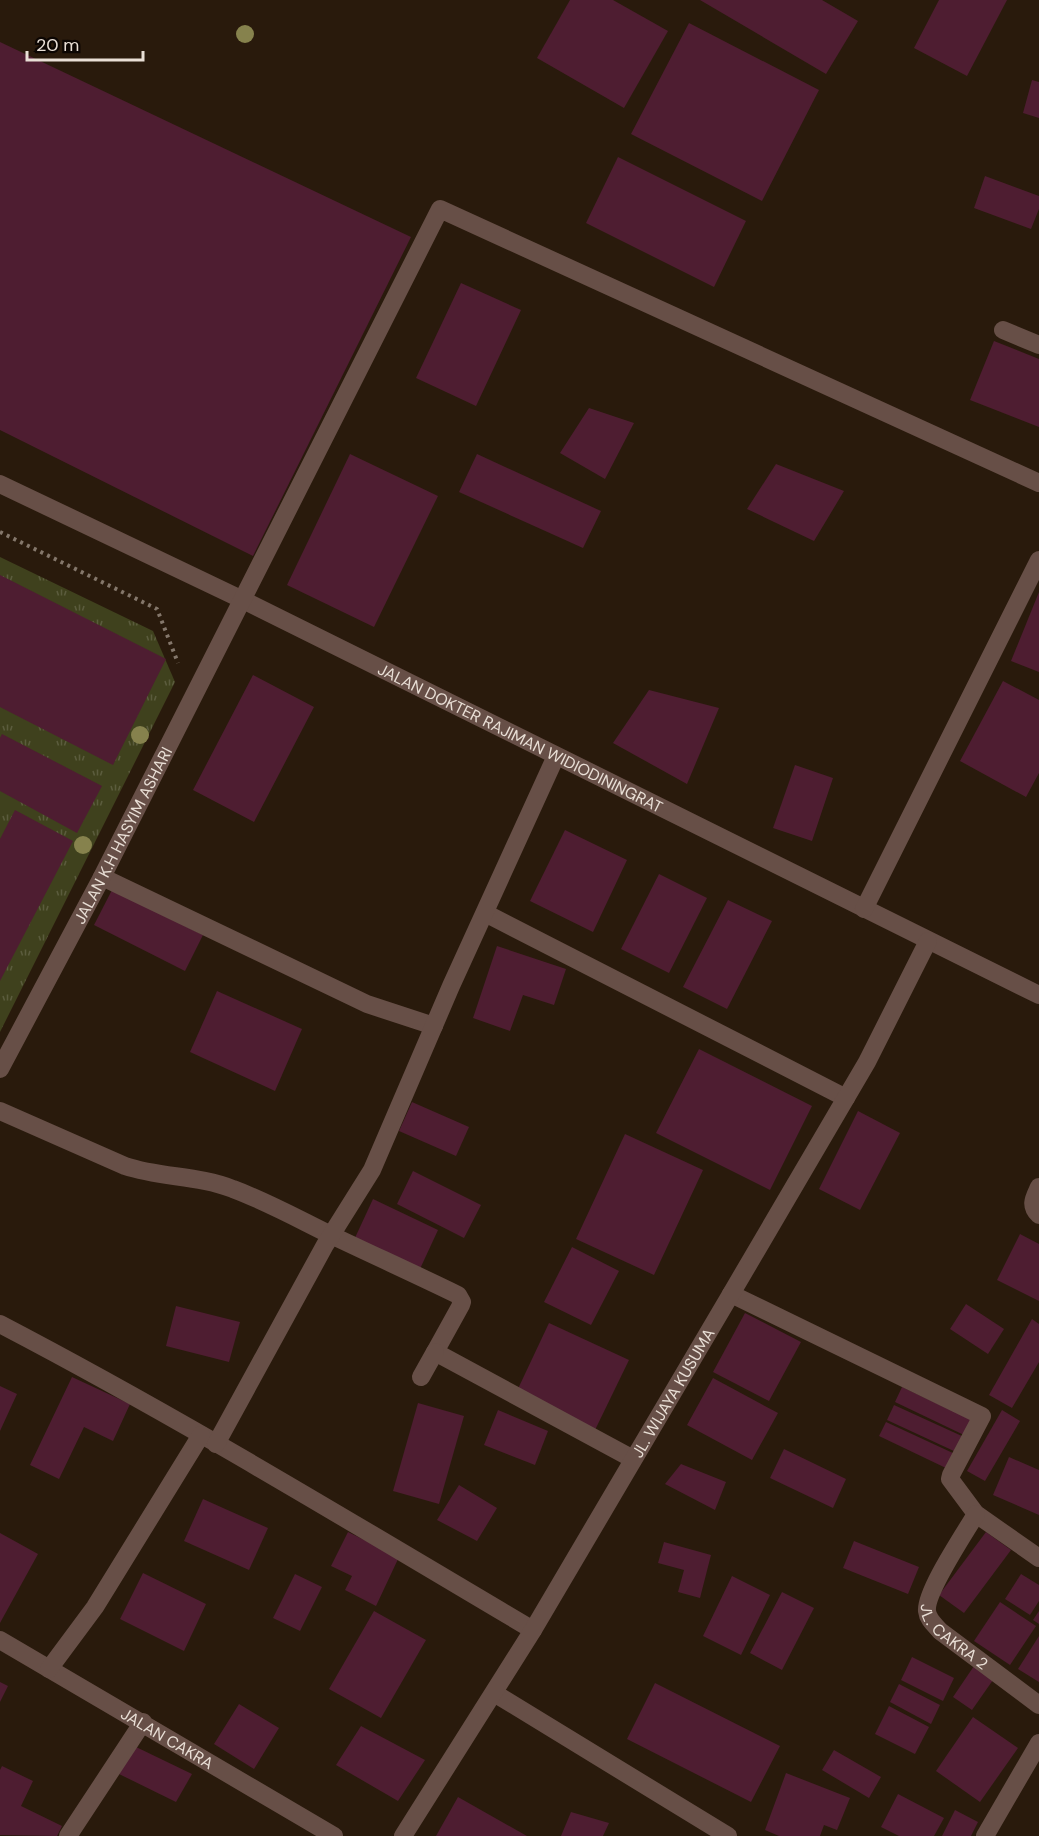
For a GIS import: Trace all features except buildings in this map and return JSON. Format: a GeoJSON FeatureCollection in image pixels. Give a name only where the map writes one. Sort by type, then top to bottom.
{"type":"FeatureCollection","features":[{"type":"Feature","properties":{"kind":"street","name":"JALAN K.H HASYIM ASHARI"},"geometry":{"type":"LineString","coordinates":[[0,1069],[102,877],[440,209],[1039,483]]}},
{"type":"Feature","properties":{"kind":"street"},"geometry":{"type":"LineString","coordinates":[[1003,330],[1039,345]]}},
{"type":"Feature","properties":{"kind":"street","name":"JALAN DOKTER RAJIMAN WIDIODININGRAT"},"geometry":{"type":"LineString","coordinates":[[0,484],[243,600],[1039,995]]}},
{"type":"Feature","properties":{"kind":"street"},"geometry":{"type":"LineString","coordinates":[[864,909],[1039,560]]}},
{"type":"Feature","properties":{"kind":"street"},"geometry":{"type":"LineString","coordinates":[[49,1669],[95,1607],[208,1440],[372,1170],[434,1026],[556,756]]}},
{"type":"Feature","properties":{"kind":"street"},"geometry":{"type":"LineString","coordinates":[[102,877],[367,1004],[434,1026]]}},
{"type":"Feature","properties":{"kind":"street"},"geometry":{"type":"LineString","coordinates":[[485,913],[846,1098]]}},
{"type":"Feature","properties":{"kind":"street","name":"JL. WIJAYA KUSUMA"},"geometry":{"type":"LineString","coordinates":[[403,1836],[533,1630],[846,1098],[867,1062],[928,941]]}},
{"type":"Feature","properties":{"kind":"street"},"geometry":{"type":"LineString","coordinates":[[0,1110],[145,1173],[192,1179],[232,1188],[278,1208],[461,1298],[461,1305],[420,1377]]}},
{"type":"Feature","properties":{"kind":"street"},"geometry":{"type":"LineString","coordinates":[[1039,1186],[1032,1201],[1033,1208],[1039,1215]]}},
{"type":"Feature","properties":{"kind":"street"},"geometry":{"type":"LineString","coordinates":[[731,1294],[982,1416],[950,1479],[976,1514],[1039,1558]]}},
{"type":"Feature","properties":{"kind":"street"},"geometry":{"type":"LineString","coordinates":[[0,1324],[56,1353],[208,1440],[533,1630]]}},
{"type":"Feature","properties":{"kind":"street"},"geometry":{"type":"LineString","coordinates":[[435,1352],[633,1459]]}},
{"type":"Feature","properties":{"kind":"street","name":"JL. CAKRA 2"},"geometry":{"type":"LineString","coordinates":[[976,1514],[930,1593],[927,1611],[930,1620],[940,1631],[1039,1705]]}},
{"type":"Feature","properties":{"kind":"street","name":"JALAN CAKRA"},"geometry":{"type":"LineString","coordinates":[[0,1640],[334,1836]]}},
{"type":"Feature","properties":{"kind":"street"},"geometry":{"type":"LineString","coordinates":[[494,1693],[728,1836]]}},
{"type":"Feature","properties":{"kind":"street"},"geometry":{"type":"LineString","coordinates":[[68,1836],[142,1722]]}},
{"type":"Feature","properties":{"kind":"street"},"geometry":{"type":"LineString","coordinates":[[985,1836],[1039,1743]]}},
{"type":"Feature","properties":{"kind":"path"},"geometry":{"type":"LineString","coordinates":[[0,532],[157,609],[181,669]]}},
{"type":"Feature","properties":{"kind":"green space"},"geometry":{"type":"Polygon","coordinates":[[[0,557],[153,631],[175,682],[0,1032],[0,557]]]}}]}
